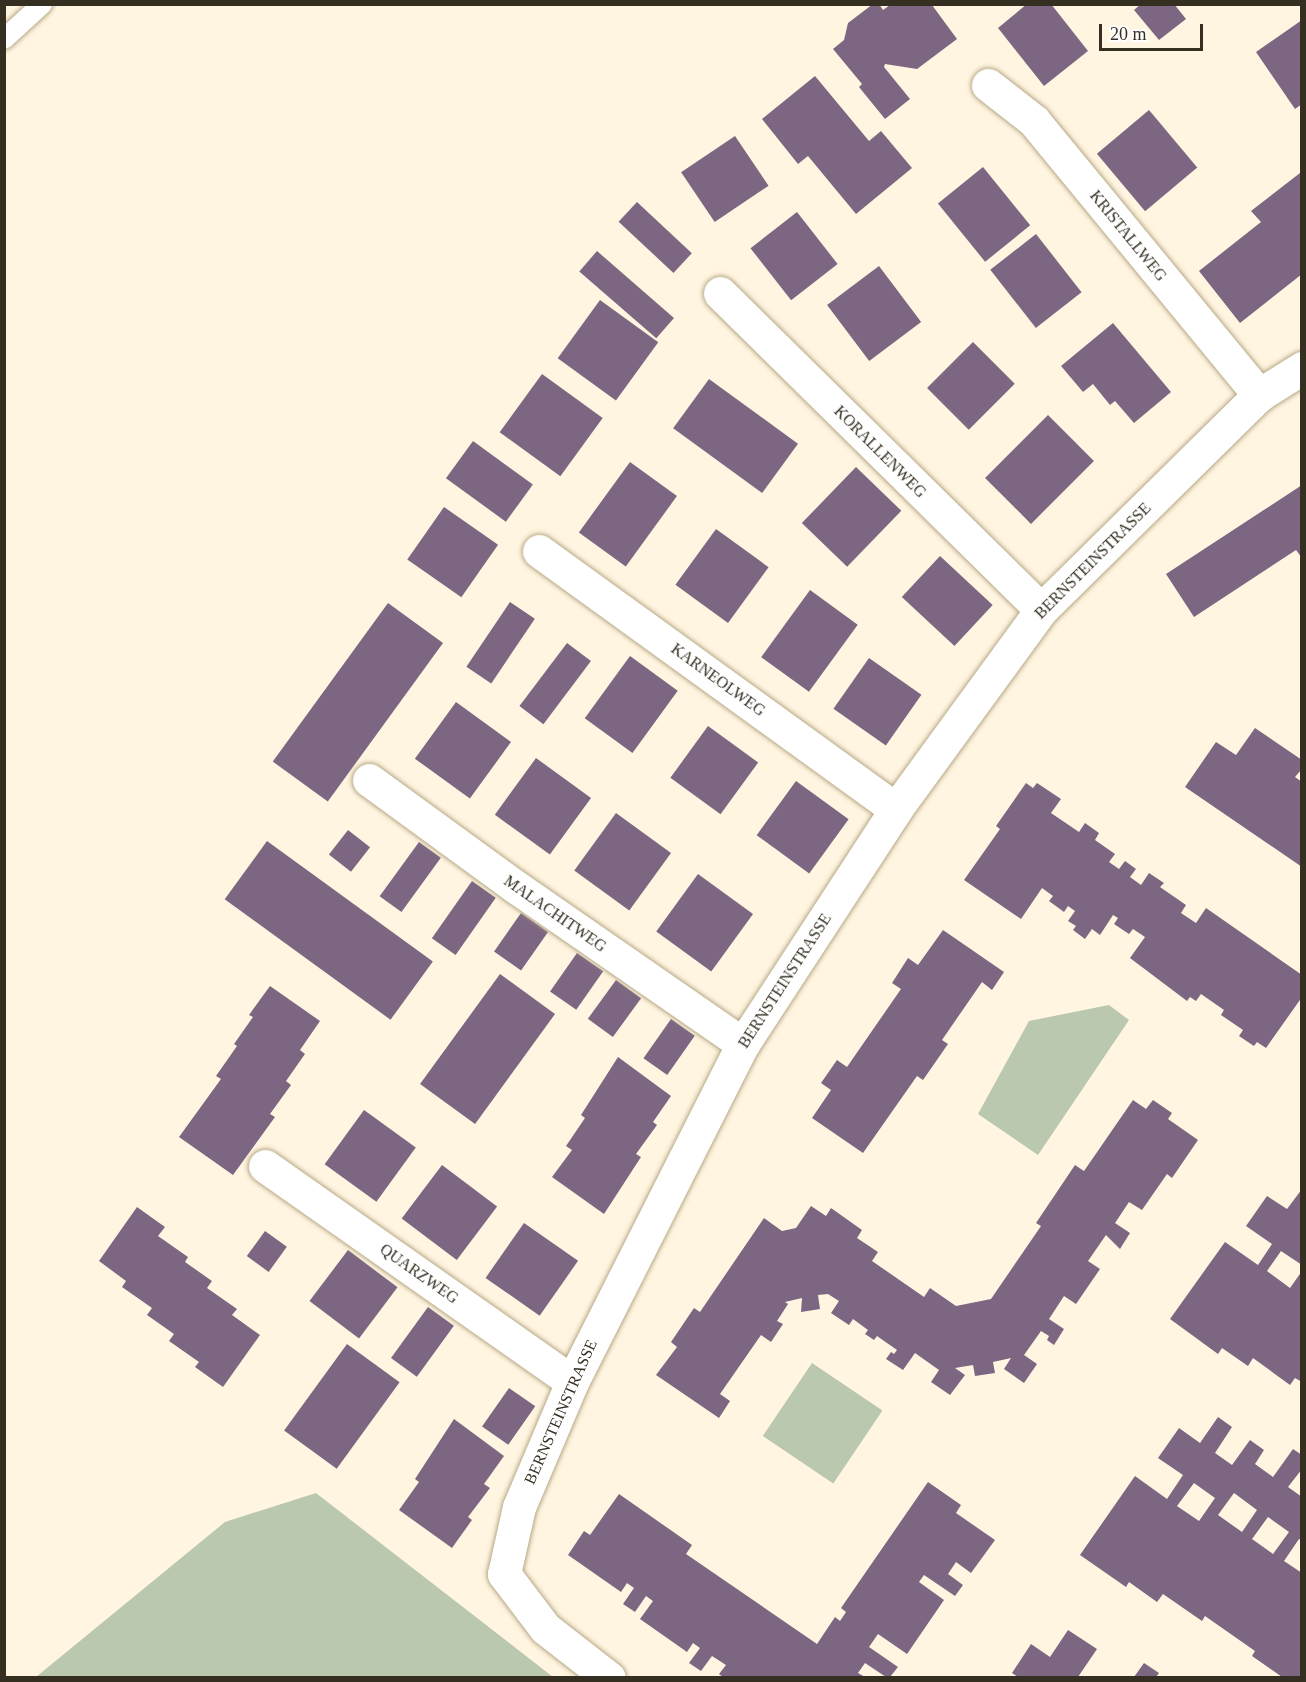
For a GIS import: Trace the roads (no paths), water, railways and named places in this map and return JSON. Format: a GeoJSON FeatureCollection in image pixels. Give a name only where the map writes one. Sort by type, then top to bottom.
{"type":"FeatureCollection","features":[{"type":"Feature","properties":{"kind":"street","name":"KRISTALLWEG"},"geometry":{"type":"LineString","coordinates":[[988,84],[1034,122],[1259,395]]}},
{"type":"Feature","properties":{"kind":"street","name":"KORALLENWEG"},"geometry":{"type":"LineString","coordinates":[[720,293],[1041,610]]}},
{"type":"Feature","properties":{"kind":"street","name":"BERNSTEINSTRASSE"},"geometry":{"type":"LineString","coordinates":[[609,1677],[545,1628],[504,1574],[519,1507],[572,1382],[743,1044],[896,809],[1041,610],[1259,395],[1302,368]]}},
{"type":"Feature","properties":{"kind":"street","name":"KARNEOLWEG"},"geometry":{"type":"LineString","coordinates":[[539,551],[896,809]]}},
{"type":"Feature","properties":{"kind":"street","name":"MALACHITWEG"},"geometry":{"type":"LineString","coordinates":[[369,780],[516,887],[743,1044]]}},
{"type":"Feature","properties":{"kind":"street","name":"QUARZWEG"},"geometry":{"type":"LineString","coordinates":[[265,1166],[572,1382]]}},
{"type":"Feature","properties":{"kind":"lane"},"geometry":{"type":"LineString","coordinates":[[4,39],[42,4]]}}]}
